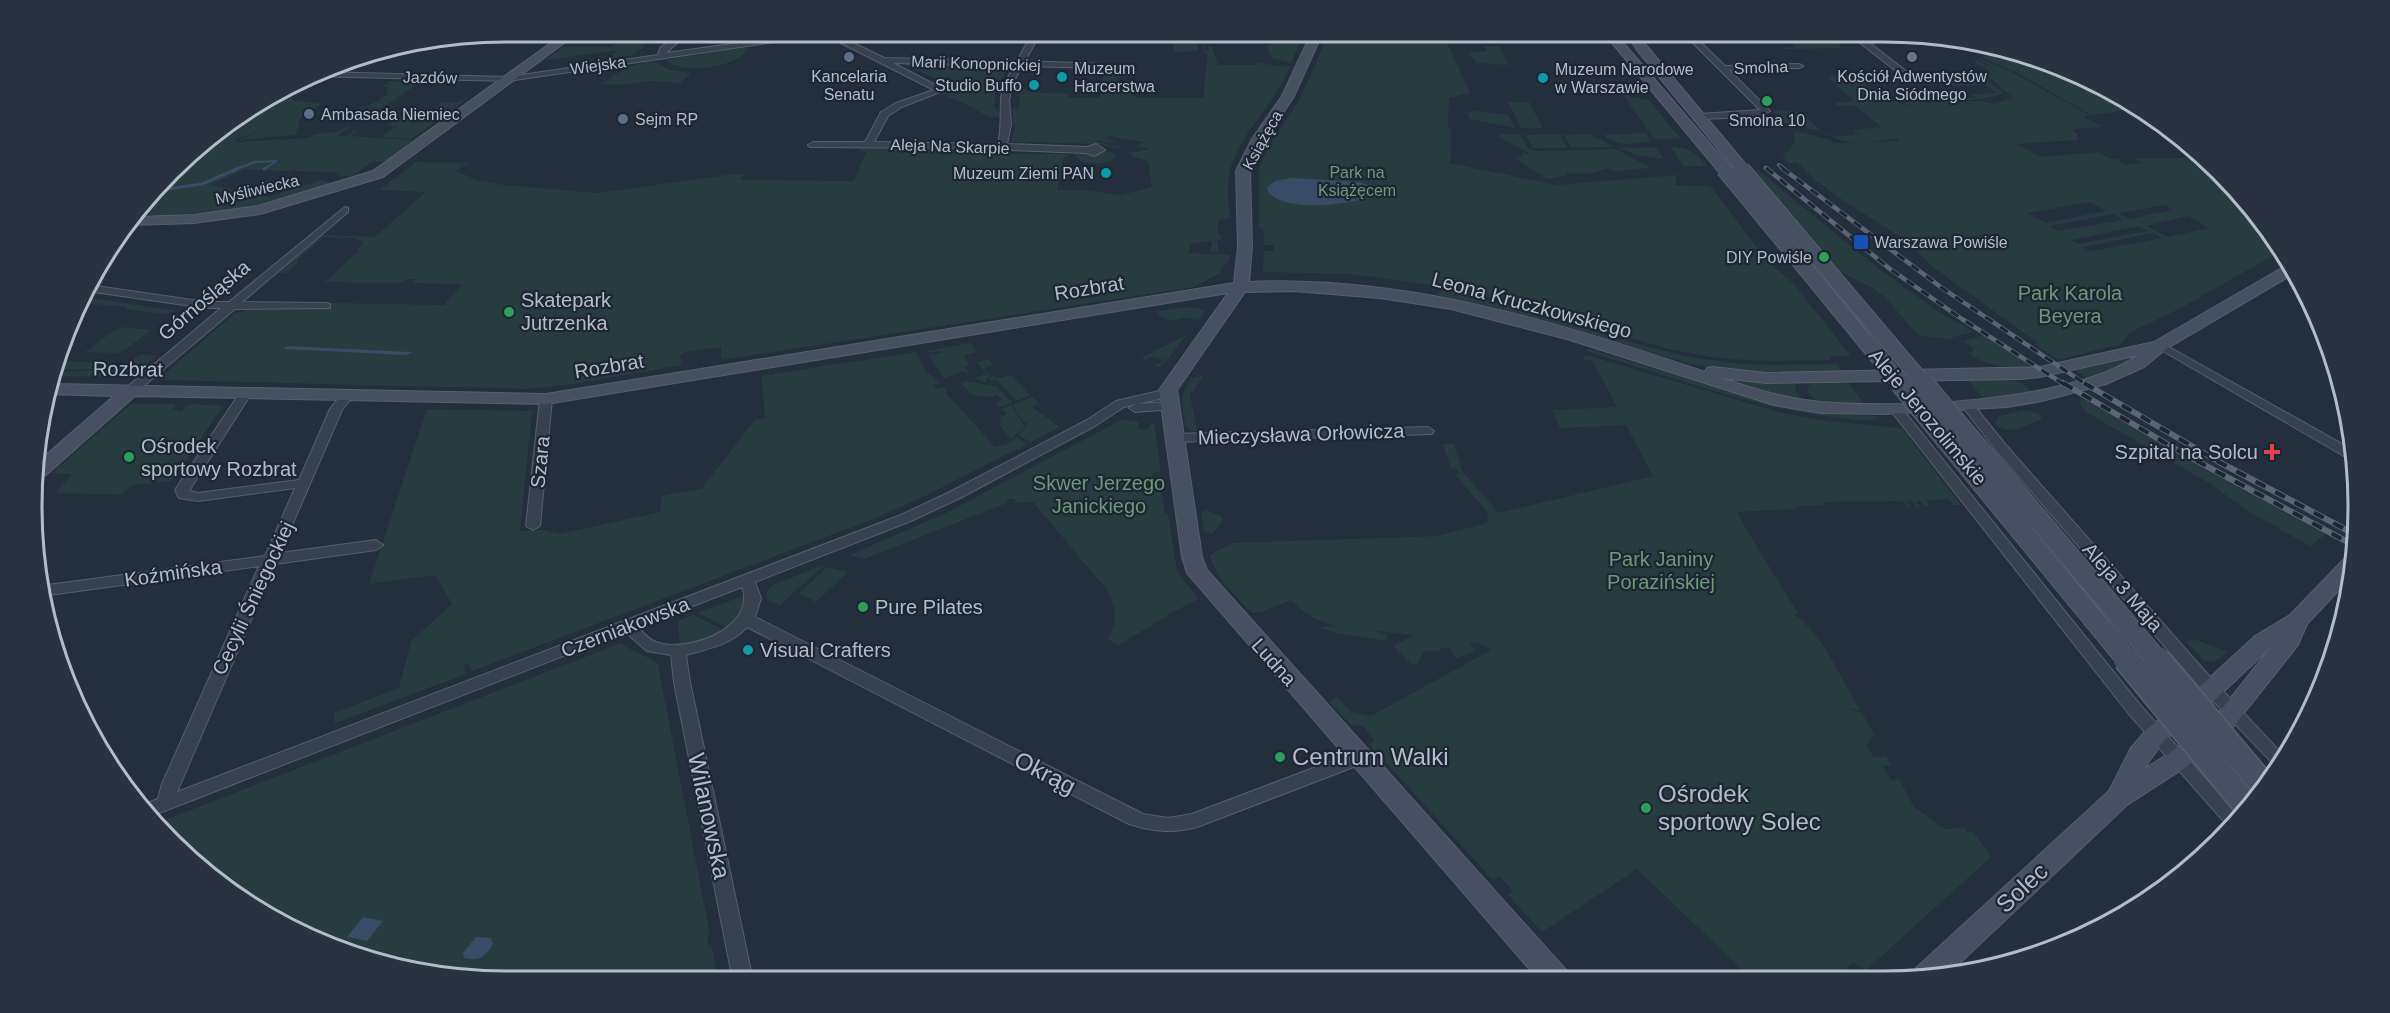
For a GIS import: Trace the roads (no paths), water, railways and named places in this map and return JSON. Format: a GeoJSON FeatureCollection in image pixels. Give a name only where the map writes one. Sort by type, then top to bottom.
{"type":"FeatureCollection","features":[{"type":"Feature","properties":{"kind":"street"},"geometry":{"type":"LineString","coordinates":[[508,79],[559,42]]}},
{"type":"Feature","properties":{"kind":"street"},"geometry":{"type":"LineString","coordinates":[[662,56],[663,50],[673,42]]}},
{"type":"Feature","properties":{"kind":"street","name":"Wiejska"},"geometry":{"type":"LineString","coordinates":[[508,79],[761,42]]}},
{"type":"Feature","properties":{"kind":"street"},"geometry":{"type":"LineString","coordinates":[[848,42],[941,90],[895,107],[884,114],[868,144]]}},
{"type":"Feature","properties":{"kind":"street"},"geometry":{"type":"LineString","coordinates":[[1002,147],[1007,124],[1007,92],[1018,64],[1031,42]]}},
{"type":"Feature","properties":{"kind":"street","name":"Książęca"},"geometry":{"type":"LineString","coordinates":[[1238,292],[1245,247],[1243,171],[1259,139],[1288,96],[1312,42]]}},
{"type":"Feature","properties":{"kind":"street","name":"Aleje Jerozolimskie"},"geometry":{"type":"LineString","coordinates":[[1617,42],[1733,169],[2259,780]]}},
{"type":"Feature","properties":{"kind":"street","name":"Aleje Jerozolimskie"},"geometry":{"type":"LineString","coordinates":[[1636,42],[1700,117],[1733,169],[2243,801]]}},
{"type":"Feature","properties":{"kind":"street","name":"Smolna"},"geometry":{"type":"LineString","coordinates":[[1696,42],[1766,111],[1761,114],[1700,117]]}},
{"type":"Feature","properties":{"kind":"street"},"geometry":{"type":"LineString","coordinates":[[1864,42],[1907,75]]}},
{"type":"Feature","properties":{"kind":"street","name":"Marii Konopnickiej"},"geometry":{"type":"LineString","coordinates":[[886,60],[1102,66]]}},
{"type":"Feature","properties":{"kind":"street","name":"Smolna"},"geometry":{"type":"LineString","coordinates":[[1723,68],[1799,66]]}},
{"type":"Feature","properties":{"kind":"street","name":"Jazdów"},"geometry":{"type":"LineString","coordinates":[[336,75],[508,79]]}},
{"type":"Feature","properties":{"kind":"street","name":"Myśliwiecka"},"geometry":{"type":"LineString","coordinates":[[141,221],[194,219],[260,210],[383,172],[508,79]]}},
{"type":"Feature","properties":{"kind":"street","name":"Aleja Na Skarpie"},"geometry":{"type":"LineString","coordinates":[[813,145],[868,144],[1088,150]]}},
{"type":"Feature","properties":{"kind":"street","name":"Górnośląska"},"geometry":{"type":"LineString","coordinates":[[44,467],[345,210]]}},
{"type":"Feature","properties":{"kind":"street","name":"Leona Kruczkowskiego"},"geometry":{"type":"LineString","coordinates":[[1238,292],[1315,288],[1389,293],[1465,307],[1665,364],[1764,397],[1828,408],[1895,408],[2000,404],[2031,399],[2100,381],[2123,372],[2148,358],[2160,345],[2285,272]]}},
{"type":"Feature","properties":{"kind":"street"},"geometry":{"type":"LineString","coordinates":[[96,289],[173,302],[232,306],[326,306]]}},
{"type":"Feature","properties":{"kind":"street"},"geometry":{"type":"LineString","coordinates":[[1168,400],[1173,381],[1238,292]]}},
{"type":"Feature","properties":{"kind":"street","name":"Rozbrat"},"geometry":{"type":"LineString","coordinates":[[57,389],[546,399],[1170,298],[1238,292]]}},
{"type":"Feature","properties":{"kind":"street"},"geometry":{"type":"LineString","coordinates":[[2160,345],[2344,451]]}},
{"type":"Feature","properties":{"kind":"street","name":"Leona Kruczkowskiego"},"geometry":{"type":"LineString","coordinates":[[1665,364],[1748,376],[2006,375],[2040,372],[2160,345]]}},
{"type":"Feature","properties":{"kind":"street"},"geometry":{"type":"LineString","coordinates":[[2006,375],[2030,385],[2035,393],[2031,399]]}},
{"type":"Feature","properties":{"kind":"street"},"geometry":{"type":"LineString","coordinates":[[1815,377],[1804,381],[1801,391],[1814,402],[1828,408]]}},
{"type":"Feature","properties":{"kind":"street"},"geometry":{"type":"LineString","coordinates":[[245,394],[182,490],[184,495],[198,497],[305,483]]}},
{"type":"Feature","properties":{"kind":"street","name":"Cecylii Śniegockiej"},"geometry":{"type":"LineString","coordinates":[[166,803],[170,784],[336,409],[347,396]]}},
{"type":"Feature","properties":{"kind":"street","name":"Szara"},"geometry":{"type":"LineString","coordinates":[[533,526],[546,399]]}},
{"type":"Feature","properties":{"kind":"street","name":"Czerniakowska"},"geometry":{"type":"LineString","coordinates":[[153,808],[906,518],[955,495],[1091,423],[1127,409],[1168,400]]}},
{"type":"Feature","properties":{"kind":"street","name":"Ludna"},"geometry":{"type":"LineString","coordinates":[[1168,400],[1192,557],[1197,573],[1358,758],[1550,971]]}},
{"type":"Feature","properties":{"kind":"street","name":"Aleja 3 Maja"},"geometry":{"type":"LineString","coordinates":[[1968,406],[2212,689],[2275,757]]}},
{"type":"Feature","properties":{"kind":"street"},"geometry":{"type":"LineString","coordinates":[[1895,408],[2156,734],[2229,817]]}},
{"type":"Feature","properties":{"kind":"street","name":"Mieczysława Orłowicza"},"geometry":{"type":"LineString","coordinates":[[1174,438],[1428,431]]}},
{"type":"Feature","properties":{"kind":"street","name":"Koźmińska"},"geometry":{"type":"LineString","coordinates":[[50,590],[376,545]]}},
{"type":"Feature","properties":{"kind":"street","name":"Solec"},"geometry":{"type":"LineString","coordinates":[[2118,798],[2139,755],[2156,734],[2212,689],[2263,642],[2298,620],[2343,573]]}},
{"type":"Feature","properties":{"kind":"street"},"geometry":{"type":"LineString","coordinates":[[628,626],[640,639],[651,646],[678,651],[700,647],[719,639],[745,619],[752,596],[747,580]]}},
{"type":"Feature","properties":{"kind":"street","name":"Okrąg"},"geometry":{"type":"LineString","coordinates":[[745,619],[1130,817],[1150,824],[1173,826],[1200,819],[1358,758]]}},
{"type":"Feature","properties":{"kind":"street","name":"Solec"},"geometry":{"type":"LineString","coordinates":[[1936,968],[2118,798],[2178,760],[2219,727],[2290,639],[2298,620]]}},
{"type":"Feature","properties":{"kind":"street","name":"Wilanowska"},"geometry":{"type":"LineString","coordinates":[[678,651],[682,682],[741,971]]}},
{"type":"Feature","properties":{"kind":"water"},"geometry":{"type":"Polygon","coordinates":[[[1293,178],[1359,182],[1370,186],[1361,194],[1363,198],[1360,200],[1325,205],[1299,205],[1276,198],[1268,192],[1267,187],[1275,181],[1293,178]]]}},
{"type":"Feature","properties":{"kind":"water"},"geometry":{"type":"Polygon","coordinates":[[[287,346],[413,352],[406,355],[283,349],[287,346]]]}},
{"type":"Feature","properties":{"kind":"water"},"geometry":{"type":"Polygon","coordinates":[[[363,917],[383,921],[367,941],[347,937],[363,917]]]}},
{"type":"Feature","properties":{"kind":"water"},"geometry":{"type":"Polygon","coordinates":[[[476,937],[491,938],[493,944],[482,957],[464,958],[463,953],[476,937]]]}},
{"type":"Feature","properties":{"kind":"waterway"},"geometry":{"type":"LineString","coordinates":[[236,169],[255,162],[276,161]]}},
{"type":"Feature","properties":{"kind":"waterway"},"geometry":{"type":"LineString","coordinates":[[266,168],[264,169],[275,162]]}},
{"type":"Feature","properties":{"kind":"waterway"},"geometry":{"type":"LineString","coordinates":[[168,189],[202,184],[239,168]]}},
{"type":"Feature","properties":{"kind":"railway"},"geometry":{"type":"LineString","coordinates":[[1779,165],[1784,169]]}},
{"type":"Feature","properties":{"kind":"railway"},"geometry":{"type":"LineString","coordinates":[[1766,168],[1890,269],[1962,319],[2065,385]]}},
{"type":"Feature","properties":{"kind":"railway"},"geometry":{"type":"LineString","coordinates":[[1782,168],[1942,288],[2084,383]]}},
{"type":"Feature","properties":{"kind":"railway"},"geometry":{"type":"LineString","coordinates":[[2063,383],[2184,454],[2347,541]]}},
{"type":"Feature","properties":{"kind":"railway"},"geometry":{"type":"LineString","coordinates":[[2084,383],[2219,462],[2347,530]]}},
{"type":"Feature","properties":{"kind":"place","name":"Kancelaria Senatu"},"geometry":{"type":"Point","coordinates":[849,57]}},
{"type":"Feature","properties":{"kind":"place","name":"Kościół Adwentystów Dnia Siódmego"},"geometry":{"type":"Point","coordinates":[1912,57]}},
{"type":"Feature","properties":{"kind":"place","name":"Muzeum Harcerstwa"},"geometry":{"type":"Point","coordinates":[1062,77]}},
{"type":"Feature","properties":{"kind":"place","name":"Muzeum Narodowe w Warszawie"},"geometry":{"type":"Point","coordinates":[1543,78]}},
{"type":"Feature","properties":{"kind":"place","name":"Studio Buffo"},"geometry":{"type":"Point","coordinates":[1034,85]}},
{"type":"Feature","properties":{"kind":"place","name":"Smolna 10"},"geometry":{"type":"Point","coordinates":[1767,101]}},
{"type":"Feature","properties":{"kind":"place","name":"Ambasada Niemiec"},"geometry":{"type":"Point","coordinates":[309,114]}},
{"type":"Feature","properties":{"kind":"place","name":"Sejm RP"},"geometry":{"type":"Point","coordinates":[623,119]}},
{"type":"Feature","properties":{"kind":"place","name":"Muzeum Ziemi PAN"},"geometry":{"type":"Point","coordinates":[1106,173]}},
{"type":"Feature","properties":{"kind":"place","name":"Warszawa Powiśle"},"geometry":{"type":"Point","coordinates":[1861,242]}},
{"type":"Feature","properties":{"kind":"place","name":"DIY Powiśle"},"geometry":{"type":"Point","coordinates":[1824,257]}},
{"type":"Feature","properties":{"kind":"place","name":"Skatepark Jutrzenka"},"geometry":{"type":"Point","coordinates":[509,312]}},
{"type":"Feature","properties":{"kind":"place","name":"Szpital na Solcu"},"geometry":{"type":"Point","coordinates":[2272,452]}},
{"type":"Feature","properties":{"kind":"place","name":"Ośrodek sportowy Rozbrat"},"geometry":{"type":"Point","coordinates":[129,457]}},
{"type":"Feature","properties":{"kind":"place","name":"Pure Pilates"},"geometry":{"type":"Point","coordinates":[863,607]}},
{"type":"Feature","properties":{"kind":"place","name":"Visual Crafters"},"geometry":{"type":"Point","coordinates":[748,650]}},
{"type":"Feature","properties":{"kind":"place","name":"Centrum Walki"},"geometry":{"type":"Point","coordinates":[1280,757]}},
{"type":"Feature","properties":{"kind":"place","name":"Ośrodek sportowy Solec"},"geometry":{"type":"Point","coordinates":[1646,808]}},
{"type":"Feature","properties":{"kind":"park label","name":"Park na Książęcem"},"geometry":{"type":"Point","coordinates":[1357,181]}},
{"type":"Feature","properties":{"kind":"park label","name":"Park Karola Beyera"},"geometry":{"type":"Point","coordinates":[2070,304]}},
{"type":"Feature","properties":{"kind":"park label","name":"Skwer Jerzego Janickiego"},"geometry":{"type":"Point","coordinates":[1099,494]}},
{"type":"Feature","properties":{"kind":"park label","name":"Park Janiny Porazińskiej"},"geometry":{"type":"Point","coordinates":[1661,570]}}]}
